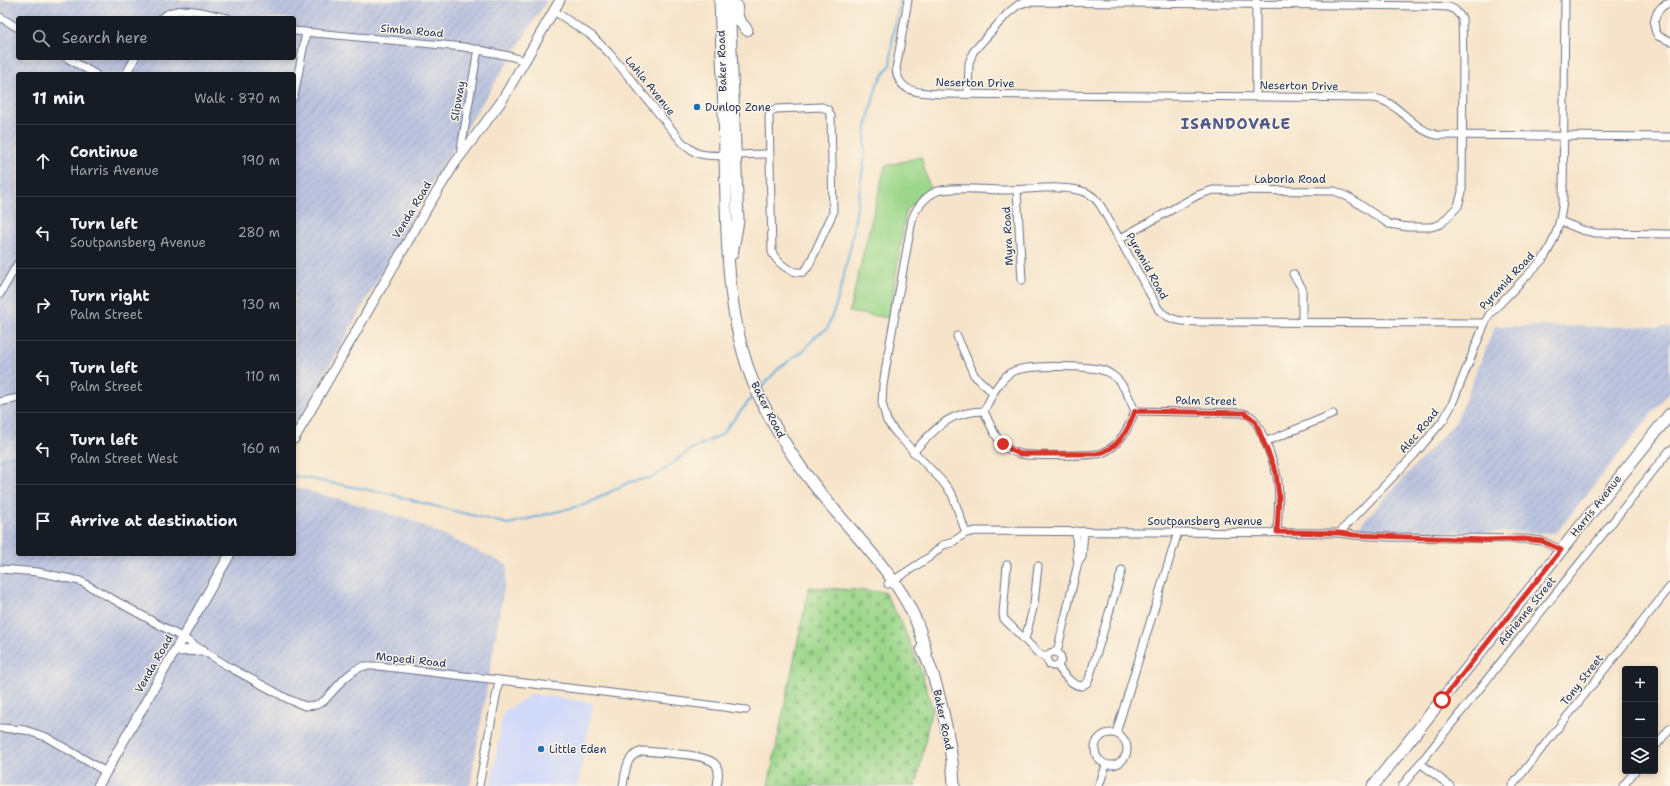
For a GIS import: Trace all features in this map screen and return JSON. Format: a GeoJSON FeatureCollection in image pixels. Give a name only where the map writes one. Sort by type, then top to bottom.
{"type":"FeatureCollection","features":[{"type":"Feature","properties":{"kind":"main road","name":"Baker Road"},"geometry":{"type":"LineString","coordinates":[[720,0],[730,154]]}},
{"type":"Feature","properties":{"kind":"main road","name":"Baker Road"},"geometry":{"type":"LineString","coordinates":[[730,0],[730,154],[726,211],[729,267],[739,337],[744,357],[762,404],[802,470],[854,533],[891,582],[916,622],[936,686],[948,737],[954,786]]}},
{"type":"Feature","properties":{"kind":"main road"},"geometry":{"type":"LineString","coordinates":[[736,0],[738,19],[747,30]]}},
{"type":"Feature","properties":{"kind":"main road","name":"Harris Avenue"},"geometry":{"type":"LineString","coordinates":[[1373,786],[1670,414]]}},
{"type":"Feature","properties":{"kind":"street","name":"Venda Road"},"geometry":{"type":"LineString","coordinates":[[296,436],[415,229],[459,157],[501,102],[560,0]]}},
{"type":"Feature","properties":{"kind":"street","name":"Neserton Drive"},"geometry":{"type":"LineString","coordinates":[[908,0],[896,69],[902,85],[916,92],[968,94],[1377,98],[1391,104],[1427,132],[1437,135],[1670,137]]}},
{"type":"Feature","properties":{"kind":"street","name":"Pyramid Road"},"geometry":{"type":"LineString","coordinates":[[966,533],[952,494],[887,421],[883,411],[881,397],[913,215],[927,198],[934,192],[958,189],[1060,189],[1086,192],[1100,204],[1159,310],[1169,318],[1181,321],[1485,323],[1489,315],[1543,259],[1549,249],[1560,221],[1563,200],[1565,0]]}},
{"type":"Feature","properties":{"kind":"street"},"geometry":{"type":"LineString","coordinates":[[968,94],[969,64],[973,52],[1008,13],[1022,3],[1256,2],[1256,96]]}},
{"type":"Feature","properties":{"kind":"street","name":"Laboria Road"},"geometry":{"type":"LineString","coordinates":[[1119,239],[1198,195],[1213,190],[1335,191],[1345,195],[1395,226],[1436,226],[1441,224],[1458,206],[1461,198],[1462,18],[1452,9],[1443,7],[1256,2]]}},
{"type":"Feature","properties":{"kind":"street"},"geometry":{"type":"LineString","coordinates":[[1670,3],[1659,9],[1656,16],[1655,28],[1658,36],[1670,41]]}},
{"type":"Feature","properties":{"kind":"street"},"geometry":{"type":"LineString","coordinates":[[165,16],[182,9],[218,16]]}},
{"type":"Feature","properties":{"kind":"street","name":"Lahla Avenue"},"geometry":{"type":"LineString","coordinates":[[554,11],[592,36],[610,54],[682,142],[698,153],[730,154]]}},
{"type":"Feature","properties":{"kind":"street"},"geometry":{"type":"LineString","coordinates":[[0,17],[16,27]]}},
{"type":"Feature","properties":{"kind":"street","name":"Simba Road"},"geometry":{"type":"LineString","coordinates":[[296,31],[478,49],[526,61]]}},
{"type":"Feature","properties":{"kind":"street"},"geometry":{"type":"LineString","coordinates":[[296,86],[306,33]]}},
{"type":"Feature","properties":{"kind":"street","name":"Slipway"},"geometry":{"type":"LineString","coordinates":[[459,157],[478,49]]}},
{"type":"Feature","properties":{"kind":"street"},"geometry":{"type":"LineString","coordinates":[[70,60],[91,72]]}},
{"type":"Feature","properties":{"kind":"street"},"geometry":{"type":"LineString","coordinates":[[127,72],[134,60]]}},
{"type":"Feature","properties":{"kind":"street"},"geometry":{"type":"LineString","coordinates":[[822,107],[829,111],[832,122],[834,213],[811,262],[803,272],[797,272],[789,269],[777,259],[772,252],[769,154],[769,118],[773,110],[822,107]]}},
{"type":"Feature","properties":{"kind":"street"},"geometry":{"type":"LineString","coordinates":[[730,154],[769,154]]}},
{"type":"Feature","properties":{"kind":"street","name":"Myra Road"},"geometry":{"type":"LineString","coordinates":[[1017,190],[1022,280]]}},
{"type":"Feature","properties":{"kind":"street"},"geometry":{"type":"LineString","coordinates":[[1560,221],[1582,230],[1596,233],[1670,234]]}},
{"type":"Feature","properties":{"kind":"street"},"geometry":{"type":"LineString","coordinates":[[0,294],[16,266]]}},
{"type":"Feature","properties":{"kind":"street"},"geometry":{"type":"LineString","coordinates":[[1293,274],[1302,288],[1302,322]]}},
{"type":"Feature","properties":{"kind":"street","name":"Alec Road"},"geometry":{"type":"LineString","coordinates":[[1339,533],[1414,455],[1444,420],[1485,323]]}},
{"type":"Feature","properties":{"kind":"street"},"geometry":{"type":"LineString","coordinates":[[958,336],[974,375],[993,393]]}},
{"type":"Feature","properties":{"kind":"street"},"geometry":{"type":"LineString","coordinates":[[1023,368],[1095,369],[1104,371],[1115,378],[1126,392],[1135,411],[1122,438],[1107,450],[1096,454],[1027,454],[1013,452],[997,437],[984,411],[998,385],[1009,374],[1023,368]]}},
{"type":"Feature","properties":{"kind":"street"},"geometry":{"type":"LineString","coordinates":[[0,402],[16,398]]}},
{"type":"Feature","properties":{"kind":"street"},"geometry":{"type":"LineString","coordinates":[[913,452],[951,418],[967,412],[984,411]]}},
{"type":"Feature","properties":{"kind":"street","name":"Palm Street"},"geometry":{"type":"LineString","coordinates":[[1135,411],[1245,413],[1255,421],[1265,442],[1278,481],[1279,496],[1277,532]]}},
{"type":"Feature","properties":{"kind":"street"},"geometry":{"type":"LineString","coordinates":[[1265,442],[1333,414]]}},
{"type":"Feature","properties":{"kind":"street","name":"Adrienne Street"},"geometry":{"type":"LineString","coordinates":[[1402,786],[1670,450]]}},
{"type":"Feature","properties":{"kind":"street","name":"Soutpansberg Avenue"},"geometry":{"type":"LineString","coordinates":[[966,533],[989,531],[1080,531],[1339,533],[1390,537],[1524,539],[1542,541],[1561,550]]}},
{"type":"Feature","properties":{"kind":"street"},"geometry":{"type":"LineString","coordinates":[[1057,666],[1061,660],[1057,652],[1078,563],[1082,557],[1080,531]]}},
{"type":"Feature","properties":{"kind":"street"},"geometry":{"type":"LineString","coordinates":[[1116,733],[1178,532]]}},
{"type":"Feature","properties":{"kind":"street"},"geometry":{"type":"LineString","coordinates":[[891,582],[933,554],[939,548],[951,543],[966,533]]}},
{"type":"Feature","properties":{"kind":"street","name":"Venda Road"},"geometry":{"type":"LineString","coordinates":[[98,786],[229,556]]}},
{"type":"Feature","properties":{"kind":"street"},"geometry":{"type":"LineString","coordinates":[[1007,564],[1003,614],[1007,623],[1039,654],[1046,658],[1050,665],[1057,666],[1061,672],[1078,686],[1082,686],[1088,682],[1122,570]]}},
{"type":"Feature","properties":{"kind":"street"},"geometry":{"type":"LineString","coordinates":[[1025,640],[1034,604],[1038,566]]}},
{"type":"Feature","properties":{"kind":"street","name":"Mopedi Road"},"geometry":{"type":"LineString","coordinates":[[0,569],[38,572],[80,581],[183,638],[267,688],[305,706],[316,705],[324,701],[345,678],[364,666],[379,666],[499,681],[620,693],[746,710]]}},
{"type":"Feature","properties":{"kind":"street","name":"Tony Street"},"geometry":{"type":"LineString","coordinates":[[1512,786],[1670,587]]}},
{"type":"Feature","properties":{"kind":"street"},"geometry":{"type":"LineString","coordinates":[[175,651],[203,650]]}},
{"type":"Feature","properties":{"kind":"street"},"geometry":{"type":"LineString","coordinates":[[1046,658],[1050,652],[1057,652]]}},
{"type":"Feature","properties":{"kind":"street"},"geometry":{"type":"LineString","coordinates":[[479,786],[499,681]]}},
{"type":"Feature","properties":{"kind":"street"},"geometry":{"type":"LineString","coordinates":[[0,728],[25,730],[46,737],[106,772]]}},
{"type":"Feature","properties":{"kind":"street"},"geometry":{"type":"LineString","coordinates":[[1658,743],[1670,728]]}},
{"type":"Feature","properties":{"kind":"street"},"geometry":{"type":"LineString","coordinates":[[1106,733],[1116,733],[1125,740],[1127,751],[1122,761],[1117,764],[1106,765],[1101,762],[1095,754],[1095,744],[1101,736],[1106,733]]}},
{"type":"Feature","properties":{"kind":"street"},"geometry":{"type":"LineString","coordinates":[[623,786],[626,766],[629,758],[638,752],[644,751],[701,757],[712,760],[717,766],[719,773],[717,786]]}},
{"type":"Feature","properties":{"kind":"street"},"geometry":{"type":"LineString","coordinates":[[1420,763],[1450,786]]}},
{"type":"Feature","properties":{"kind":"street"},"geometry":{"type":"LineString","coordinates":[[1099,786],[1106,765]]}},
{"type":"Feature","properties":{"kind":"street"},"geometry":{"type":"LineString","coordinates":[[1623,786],[1633,774]]}},
{"type":"Feature","properties":{"kind":"shaded area"},"geometry":{"type":"Polygon","coordinates":[[[0,0],[547,0],[425,194],[296,426],[296,72],[16,72],[16,556],[296,556],[296,488],[406,518],[508,565],[470,786],[0,786],[0,0]]]}},
{"type":"Feature","properties":{"kind":"shaded area"},"geometry":{"type":"Polygon","coordinates":[[[1495,326],[1670,327],[1670,391],[1556,533],[1354,531],[1456,422],[1495,326]]]}},
{"type":"Feature","properties":{"kind":"shaded area","name":"Little Eden"},"geometry":{"type":"Polygon","coordinates":[[[532,694],[593,703],[578,786],[491,786],[503,712],[532,694]]]}},
{"type":"Feature","properties":{"kind":"green space"},"geometry":{"type":"Polygon","coordinates":[[[921,157],[930,188],[906,211],[889,318],[849,312],[885,166],[921,157]]]}},
{"type":"Feature","properties":{"kind":"green space"},"geometry":{"type":"Polygon","coordinates":[[[809,587],[884,592],[901,621],[921,671],[932,707],[916,786],[768,786],[809,587]]]}},
{"type":"Feature","properties":{"kind":"waterway"},"geometry":{"type":"LineString","coordinates":[[761,388],[779,368],[803,351],[817,335],[827,329],[837,302],[851,245],[864,161],[866,128],[877,84],[890,65],[893,34],[900,0]]}},
{"type":"Feature","properties":{"kind":"waterway"},"geometry":{"type":"LineString","coordinates":[[296,476],[390,494],[508,524],[587,504],[629,482],[654,477],[690,450],[721,435],[755,394]]}},
{"type":"Feature","properties":{"kind":"waterway"},"geometry":{"type":"LineString","coordinates":[[0,461],[10,456],[16,455]]}},
{"type":"Feature","properties":{"kind":"place","name":"Dunlop Zone"},"geometry":{"type":"Point","coordinates":[697,107]}},
{"type":"Feature","properties":{"kind":"place","name":"Little Eden"},"geometry":{"type":"Point","coordinates":[541,749]}},
{"type":"Feature","properties":{"kind":"district","name":"ISANDOVALE"},"geometry":{"type":"Point","coordinates":[1236,124]}},
{"type":"Feature","properties":{"kind":"route"},"geometry":{"type":"LineString","coordinates":[[1003,444],[1013,452],[1019,454],[1096,454],[1102,453],[1114,446],[1122,438],[1135,411],[1245,413],[1255,421],[1265,442],[1276,472],[1279,496],[1277,532],[1339,533],[1349,535],[1484,540],[1524,539],[1542,541],[1561,550],[1442,700]]}}]}
